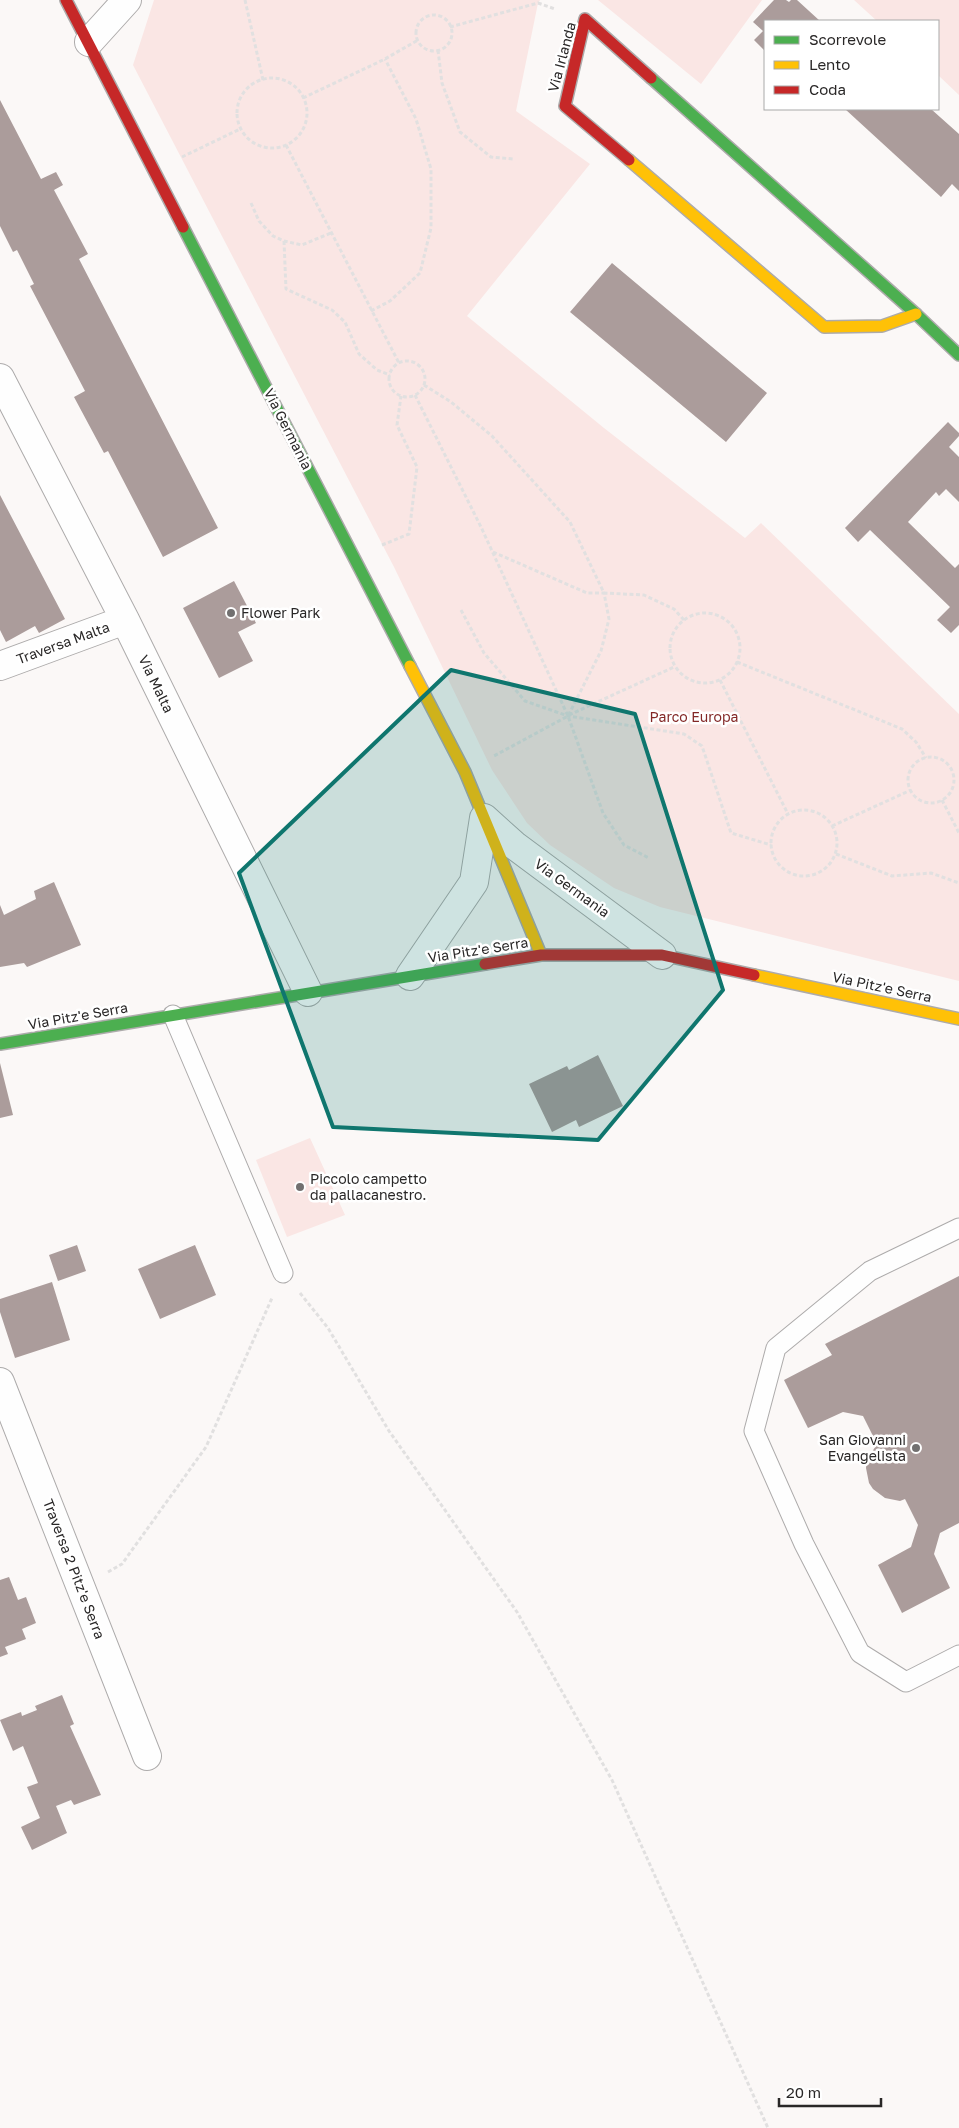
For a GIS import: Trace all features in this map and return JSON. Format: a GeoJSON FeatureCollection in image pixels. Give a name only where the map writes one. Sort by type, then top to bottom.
{"type":"FeatureCollection","features":[{"type":"Feature","properties":{"kind":"street","name":"Via Germania"},"geometry":{"type":"LineString","coordinates":[[66,0],[465,772],[541,955]]}},
{"type":"Feature","properties":{"kind":"street"},"geometry":{"type":"LineString","coordinates":[[89,42],[127,0]]}},
{"type":"Feature","properties":{"kind":"street","name":"Via Irlanda"},"geometry":{"type":"LineString","coordinates":[[916,314],[882,326],[824,327],[565,106],[585,19],[916,314],[959,355]]}},
{"type":"Feature","properties":{"kind":"street","name":"Via Malta"},"geometry":{"type":"LineString","coordinates":[[0,378],[125,620],[308,992]]}},
{"type":"Feature","properties":{"kind":"street","name":"Traversa Malta"},"geometry":{"type":"LineString","coordinates":[[0,666],[125,620]]}},
{"type":"Feature","properties":{"kind":"street","name":"Via Germania"},"geometry":{"type":"LineString","coordinates":[[484,818],[514,845],[662,955]]}},
{"type":"Feature","properties":{"kind":"street"},"geometry":{"type":"LineString","coordinates":[[410,976],[474,882],[484,818]]}},
{"type":"Feature","properties":{"kind":"street","name":"Via Pitz'e Serra"},"geometry":{"type":"LineString","coordinates":[[0,1044],[541,955],[662,955],[959,1019]]}},
{"type":"Feature","properties":{"kind":"street","name":"Traversa 2 Pitz'e Serra"},"geometry":{"type":"LineString","coordinates":[[0,1382],[147,1756]]}},
{"type":"Feature","properties":{"kind":"lane"},"geometry":{"type":"LineString","coordinates":[[173,1015],[283,1272]]}},
{"type":"Feature","properties":{"kind":"lane"},"geometry":{"type":"LineString","coordinates":[[959,1228],[870,1271],[776,1348],[754,1431],[804,1544],[860,1653],[906,1682],[959,1655]]}},
{"type":"Feature","properties":{"kind":"path"},"geometry":{"type":"LineString","coordinates":[[245,0],[263,80]]}},
{"type":"Feature","properties":{"kind":"path"},"geometry":{"type":"LineString","coordinates":[[450,27],[538,3],[585,19]]}},
{"type":"Feature","properties":{"kind":"path"},"geometry":{"type":"LineString","coordinates":[[435,15],[441,17],[450,27],[450,40],[443,48],[438,50],[426,49],[418,40],[417,28],[424,18],[435,15]]}},
{"type":"Feature","properties":{"kind":"path"},"geometry":{"type":"LineString","coordinates":[[303,98],[386,59],[418,40]]}},
{"type":"Feature","properties":{"kind":"path"},"geometry":{"type":"LineString","coordinates":[[438,50],[442,83],[460,132],[492,158],[513,159]]}},
{"type":"Feature","properties":{"kind":"path"},"geometry":{"type":"LineString","coordinates":[[371,311],[390,301],[420,273],[431,228],[431,169],[416,119],[386,59]]}},
{"type":"Feature","properties":{"kind":"path"},"geometry":{"type":"LineString","coordinates":[[281,79],[291,84],[303,98],[307,115],[304,126],[298,136],[286,145],[278,148],[266,148],[247,138],[240,129],[237,107],[241,96],[248,88],[263,80],[281,79]]}},
{"type":"Feature","properties":{"kind":"path"},"geometry":{"type":"LineString","coordinates":[[153,168],[188,155],[240,129]]}},
{"type":"Feature","properties":{"kind":"path"},"geometry":{"type":"LineString","coordinates":[[286,145],[399,363]]}},
{"type":"Feature","properties":{"kind":"path"},"geometry":{"type":"LineString","coordinates":[[251,203],[258,221],[273,236],[284,241],[302,245],[331,233]]}},
{"type":"Feature","properties":{"kind":"path"},"geometry":{"type":"LineString","coordinates":[[284,241],[286,289],[332,310],[345,322],[359,354],[378,370],[390,375]]}},
{"type":"Feature","properties":{"kind":"path"},"geometry":{"type":"LineString","coordinates":[[405,361],[416,364],[424,373],[422,390],[415,395],[406,398],[400,396],[392,389],[389,383],[394,366],[399,363],[405,361]]}},
{"type":"Feature","properties":{"kind":"path"},"geometry":{"type":"LineString","coordinates":[[424,385],[451,402],[492,436],[570,522],[604,594],[609,618],[601,651],[568,716]]}},
{"type":"Feature","properties":{"kind":"path"},"geometry":{"type":"LineString","coordinates":[[415,395],[492,552],[568,716],[603,813],[624,845],[649,858]]}},
{"type":"Feature","properties":{"kind":"path"},"geometry":{"type":"LineString","coordinates":[[382,545],[408,534],[417,467],[396,424],[400,396]]}},
{"type":"Feature","properties":{"kind":"path"},"geometry":{"type":"LineString","coordinates":[[492,552],[587,593],[644,595],[674,609],[684,620]]}},
{"type":"Feature","properties":{"kind":"path"},"geometry":{"type":"LineString","coordinates":[[461,610],[484,653],[525,701],[568,716],[684,734],[702,746],[716,793],[731,832],[771,844]]}},
{"type":"Feature","properties":{"kind":"path"},"geometry":{"type":"LineString","coordinates":[[697,613],[709,613],[720,616],[737,633],[740,645],[737,662],[734,668],[720,680],[703,683],[692,681],[674,667],[669,645],[672,634],[684,620],[697,613]]}},
{"type":"Feature","properties":{"kind":"path"},"geometry":{"type":"LineString","coordinates":[[737,662],[902,729],[916,742],[926,758]]}},
{"type":"Feature","properties":{"kind":"path"},"geometry":{"type":"LineString","coordinates":[[465,772],[568,716],[674,667]]}},
{"type":"Feature","properties":{"kind":"path"},"geometry":{"type":"LineString","coordinates":[[720,680],[788,814]]}},
{"type":"Feature","properties":{"kind":"path"},"geometry":{"type":"LineString","coordinates":[[926,758],[938,758],[950,766],[953,774],[952,789],[942,800],[927,802],[915,796],[911,790],[909,776],[911,769],[916,763],[926,758]]}},
{"type":"Feature","properties":{"kind":"path"},"geometry":{"type":"LineString","coordinates":[[832,826],[911,790]]}},
{"type":"Feature","properties":{"kind":"path"},"geometry":{"type":"LineString","coordinates":[[942,800],[959,833]]}},
{"type":"Feature","properties":{"kind":"path"},"geometry":{"type":"LineString","coordinates":[[799,810],[821,814],[832,826],[838,843],[836,854],[822,872],[800,877],[790,874],[781,868],[775,860],[771,844],[774,829],[780,820],[788,814],[799,810]]}},
{"type":"Feature","properties":{"kind":"path"},"geometry":{"type":"LineString","coordinates":[[836,854],[892,876],[931,873],[959,883]]}},
{"type":"Feature","properties":{"kind":"path"},"geometry":{"type":"LineString","coordinates":[[81,1588],[122,1564],[206,1446],[283,1272],[328,1328],[389,1431],[517,1612],[612,1780],[768,2128]]}},
{"type":"Feature","properties":{"kind":"highlighted area"},"geometry":{"type":"Polygon","coordinates":[[[451,670],[635,714],[723,990],[598,1140],[333,1127],[239,873],[451,670]]]}},
{"type":"Feature","properties":{"kind":"green space","name":"Parco Europa"},"geometry":{"type":"Polygon","coordinates":[[[154,0],[540,0],[516,111],[590,164],[467,316],[604,428],[745,538],[761,523],[959,714],[959,981],[660,907],[614,888],[550,845],[527,823],[492,770],[394,567],[133,65],[154,0]]]}},
{"type":"Feature","properties":{"kind":"green space"},"geometry":{"type":"Polygon","coordinates":[[[598,0],[762,0],[701,84],[598,0]]]}},
{"type":"Feature","properties":{"kind":"green space"},"geometry":{"type":"Polygon","coordinates":[[[854,0],[959,0],[959,95],[939,76],[939,20],[876,20],[854,0]]]}},
{"type":"Feature","properties":{"kind":"green space","name":"Piccolo campetto da pallacanestro."},"geometry":{"type":"Polygon","coordinates":[[[310,1138],[345,1215],[287,1237],[256,1160],[310,1138]]]}},
{"type":"Feature","properties":{"kind":"building"},"geometry":{"type":"Polygon","coordinates":[[[774,0],[786,0],[789,2],[797,0],[819,20],[764,20],[764,50],[754,40],[763,31],[753,22],[774,0]]]}},
{"type":"Feature","properties":{"kind":"building"},"geometry":{"type":"Polygon","coordinates":[[[0,100],[41,179],[56,172],[63,185],[54,190],[88,254],[79,259],[218,528],[163,557],[108,451],[104,453],[74,397],[85,391],[30,286],[34,284],[17,250],[13,252],[0,226],[0,100]]]}},
{"type":"Feature","properties":{"kind":"building"},"geometry":{"type":"Polygon","coordinates":[[[846,110],[932,110],[959,134],[959,191],[952,184],[941,197],[846,110]]]}},
{"type":"Feature","properties":{"kind":"building"},"geometry":{"type":"Polygon","coordinates":[[[612,263],[767,393],[726,442],[570,312],[612,263]]]}},
{"type":"Feature","properties":{"kind":"building"},"geometry":{"type":"Polygon","coordinates":[[[948,422],[959,433],[959,436],[949,447],[959,457],[959,502],[946,489],[939,496],[936,492],[908,522],[955,568],[959,564],[959,625],[951,633],[937,620],[950,607],[870,530],[858,542],[845,528],[948,422]]]}},
{"type":"Feature","properties":{"kind":"building"},"geometry":{"type":"Polygon","coordinates":[[[0,495],[65,619],[39,633],[35,626],[6,642],[0,630],[0,495]]]}},
{"type":"Feature","properties":{"kind":"building"},"geometry":{"type":"Polygon","coordinates":[[[234,581],[256,623],[238,632],[253,661],[219,678],[183,608],[234,581]]]}},
{"type":"Feature","properties":{"kind":"building"},"geometry":{"type":"Polygon","coordinates":[[[54,882],[81,945],[27,967],[24,963],[0,967],[0,905],[4,915],[36,899],[34,891],[54,882]]]}},
{"type":"Feature","properties":{"kind":"building"},"geometry":{"type":"Polygon","coordinates":[[[598,1055],[623,1106],[579,1127],[576,1120],[552,1132],[529,1084],[567,1066],[569,1070],[598,1055]]]}},
{"type":"Feature","properties":{"kind":"building"},"geometry":{"type":"Polygon","coordinates":[[[0,1063],[13,1115],[0,1118],[0,1063]]]}},
{"type":"Feature","properties":{"kind":"building"},"geometry":{"type":"Polygon","coordinates":[[[77,1245],[86,1271],[58,1281],[49,1255],[77,1245]]]}},
{"type":"Feature","properties":{"kind":"building"},"geometry":{"type":"Polygon","coordinates":[[[195,1245],[216,1295],[160,1319],[138,1269],[195,1245]]]}},
{"type":"Feature","properties":{"kind":"building","name":"San Giovanni Evangelista"},"geometry":{"type":"Polygon","coordinates":[[[959,1276],[959,1523],[940,1533],[934,1554],[950,1588],[902,1613],[878,1565],[911,1547],[918,1525],[905,1499],[900,1501],[885,1498],[873,1489],[869,1483],[866,1468],[867,1460],[877,1444],[863,1416],[843,1412],[808,1428],[784,1380],[832,1355],[825,1344],[959,1276]]]}},
{"type":"Feature","properties":{"kind":"building"},"geometry":{"type":"Polygon","coordinates":[[[52,1282],[70,1340],[15,1358],[0,1312],[0,1299],[52,1282]]]}},
{"type":"Feature","properties":{"kind":"building"},"geometry":{"type":"Polygon","coordinates":[[[9,1577],[18,1600],[26,1597],[36,1623],[22,1629],[26,1639],[5,1647],[8,1654],[0,1657],[0,1580],[9,1577]]]}},
{"type":"Feature","properties":{"kind":"building"},"geometry":{"type":"Polygon","coordinates":[[[62,1695],[74,1724],[70,1726],[101,1795],[74,1805],[71,1800],[56,1806],[67,1833],[32,1850],[21,1827],[40,1818],[27,1787],[38,1783],[23,1746],[13,1751],[0,1720],[21,1712],[22,1716],[37,1710],[35,1706],[62,1695]]]}},
{"type":"Feature","properties":{"kind":"traffic: fast"},"geometry":{"type":"LineString","coordinates":[[651,78],[916,314],[959,355]]}},
{"type":"Feature","properties":{"kind":"traffic: fast"},"geometry":{"type":"LineString","coordinates":[[183,227],[410,666]]}},
{"type":"Feature","properties":{"kind":"traffic: fast"},"geometry":{"type":"LineString","coordinates":[[0,1044],[485,964]]}},
{"type":"Feature","properties":{"kind":"traffic: slow"},"geometry":{"type":"LineString","coordinates":[[629,160],[824,327],[882,326],[916,314]]}},
{"type":"Feature","properties":{"kind":"traffic: slow"},"geometry":{"type":"LineString","coordinates":[[410,666],[465,772],[541,955]]}},
{"type":"Feature","properties":{"kind":"traffic: slow"},"geometry":{"type":"LineString","coordinates":[[754,975],[959,1019]]}},
{"type":"Feature","properties":{"kind":"traffic: jam"},"geometry":{"type":"LineString","coordinates":[[66,0],[183,227]]}},
{"type":"Feature","properties":{"kind":"traffic: jam"},"geometry":{"type":"LineString","coordinates":[[629,160],[565,106],[585,19],[651,78]]}},
{"type":"Feature","properties":{"kind":"traffic: jam"},"geometry":{"type":"LineString","coordinates":[[485,964],[541,955],[662,955],[754,975]]}},
{"type":"Feature","properties":{"kind":"place","name":"Flower Park"},"geometry":{"type":"Point","coordinates":[231,613]}},
{"type":"Feature","properties":{"kind":"place","name":"Piccolo campetto da pallacanestro."},"geometry":{"type":"Point","coordinates":[300,1187]}},
{"type":"Feature","properties":{"kind":"place","name":"San Giovanni Evangelista"},"geometry":{"type":"Point","coordinates":[916,1448]}}]}
